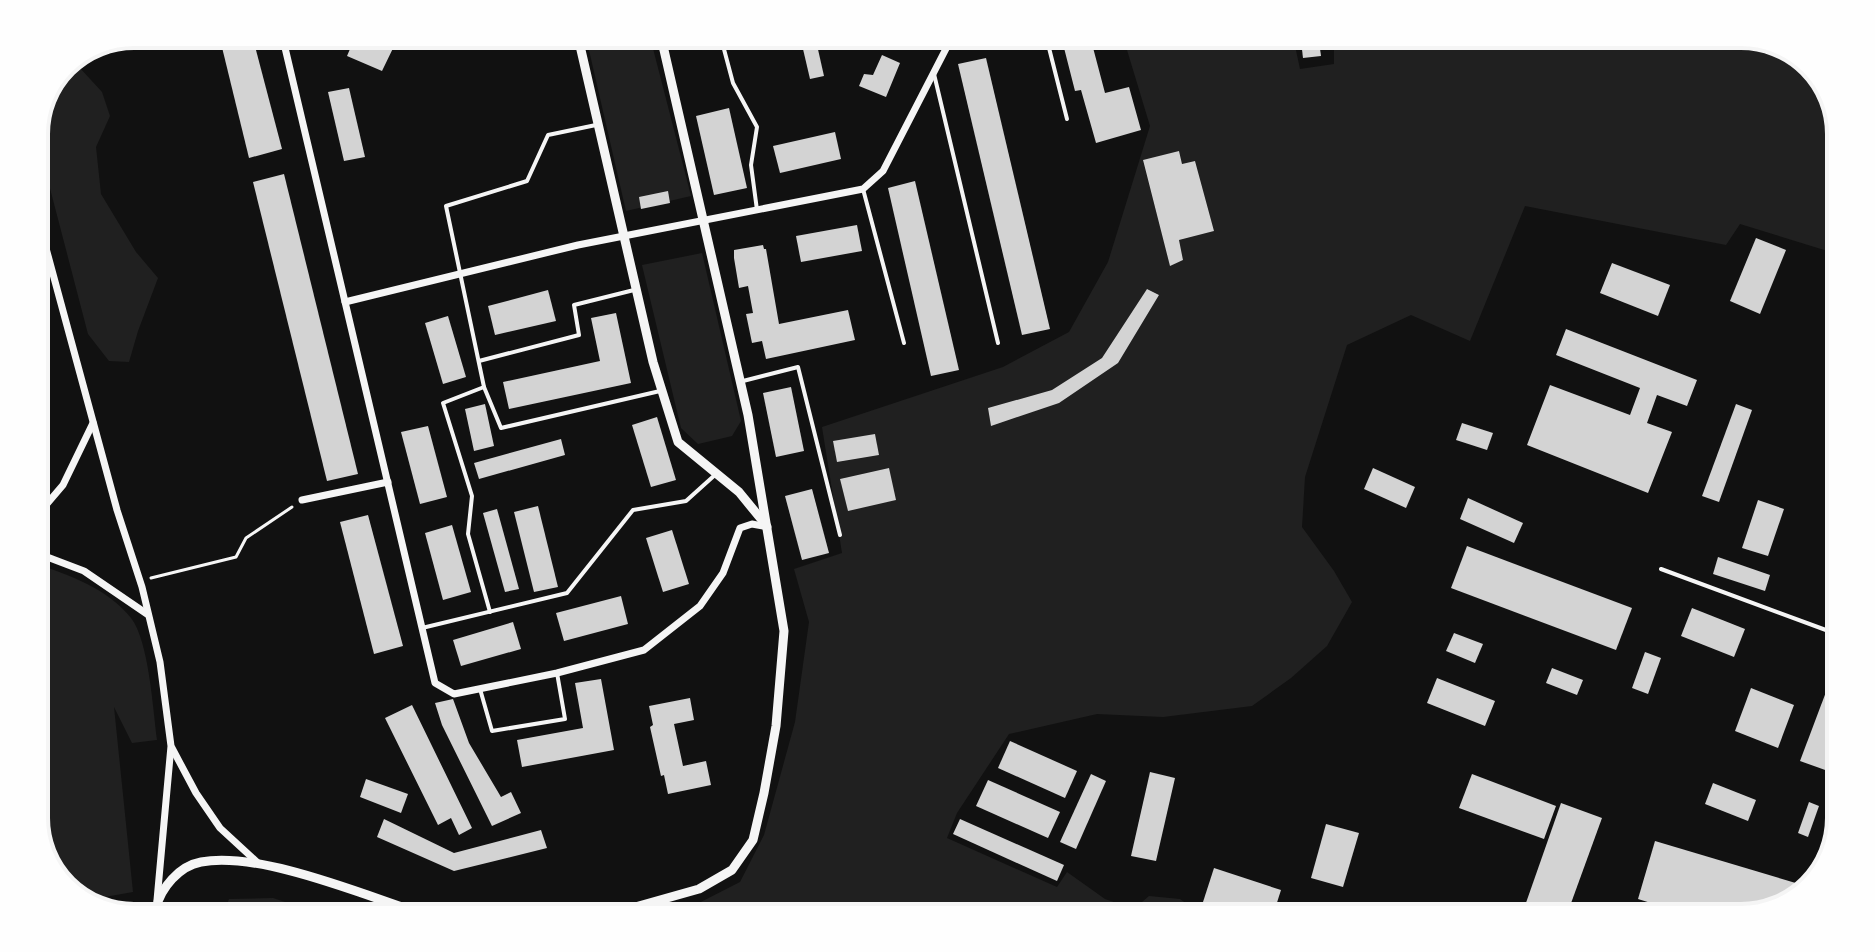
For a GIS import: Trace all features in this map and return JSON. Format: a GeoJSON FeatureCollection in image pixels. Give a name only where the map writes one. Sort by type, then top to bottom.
{"type":"FeatureCollection","features":[{"type":"Feature","properties":{"kind":"street"},"geometry":{"type":"LineString","coordinates":[[285,48],[435,683],[454,694],[557,673],[644,650],[700,606],[723,573],[740,528],[752,524],[768,527]]}},
{"type":"Feature","properties":{"kind":"street"},"geometry":{"type":"LineString","coordinates":[[580,48],[636,289],[678,442],[739,492],[768,527]]}},
{"type":"Feature","properties":{"kind":"street"},"geometry":{"type":"LineString","coordinates":[[646,904],[699,889],[732,870],[753,840],[776,726],[784,631],[740,381],[664,48]]}},
{"type":"Feature","properties":{"kind":"street"},"geometry":{"type":"LineString","coordinates":[[345,302],[578,245],[863,189],[883,171],[946,48]]}},
{"type":"Feature","properties":{"kind":"street"},"geometry":{"type":"LineString","coordinates":[[48,255],[160,662],[171,746],[156,904]]}},
{"type":"Feature","properties":{"kind":"street"},"geometry":{"type":"LineString","coordinates":[[48,503],[63,485],[94,422]]}},
{"type":"Feature","properties":{"kind":"street"},"geometry":{"type":"LineString","coordinates":[[302,500],[388,482]]}},
{"type":"Feature","properties":{"kind":"street"},"geometry":{"type":"LineString","coordinates":[[48,557],[84,571],[148,615]]}},
{"type":"Feature","properties":{"kind":"street"},"geometry":{"type":"LineString","coordinates":[[171,746],[196,793],[220,828],[258,863]]}},
{"type":"Feature","properties":{"kind":"street"},"geometry":{"type":"LineString","coordinates":[[157,904],[169,883],[184,868],[199,862],[258,863],[391,904]]}},
{"type":"Feature","properties":{"kind":"lane"},"geometry":{"type":"LineString","coordinates":[[724,48],[733,83],[757,127],[751,165],[757,210]]}},
{"type":"Feature","properties":{"kind":"lane"},"geometry":{"type":"LineString","coordinates":[[1049,48],[1067,119]]}},
{"type":"Feature","properties":{"kind":"lane"},"geometry":{"type":"LineString","coordinates":[[934,72],[998,343]]}},
{"type":"Feature","properties":{"kind":"lane"},"geometry":{"type":"LineString","coordinates":[[598,125],[548,135],[527,181],[446,206],[484,387],[501,428],[662,391]]}},
{"type":"Feature","properties":{"kind":"lane"},"geometry":{"type":"LineString","coordinates":[[863,189],[904,343]]}},
{"type":"Feature","properties":{"kind":"lane"},"geometry":{"type":"LineString","coordinates":[[479,361],[579,335],[574,305],[636,289]]}},
{"type":"Feature","properties":{"kind":"lane"},"geometry":{"type":"LineString","coordinates":[[740,381],[798,367],[840,535]]}},
{"type":"Feature","properties":{"kind":"lane"},"geometry":{"type":"LineString","coordinates":[[484,387],[443,403],[472,496],[468,534],[490,612]]}},
{"type":"Feature","properties":{"kind":"lane"},"geometry":{"type":"LineString","coordinates":[[422,628],[567,593],[633,510],[686,501],[717,474]]}},
{"type":"Feature","properties":{"kind":"lane"},"geometry":{"type":"LineString","coordinates":[[1661,569],[1827,630]]}},
{"type":"Feature","properties":{"kind":"lane"},"geometry":{"type":"LineString","coordinates":[[480,689],[492,731],[565,719],[557,673]]}},
{"type":"Feature","properties":{"kind":"path"},"geometry":{"type":"LineString","coordinates":[[140,581],[236,557],[246,538],[302,500]]}},
{"type":"Feature","properties":{"kind":"shaded area"},"geometry":{"type":"Polygon","coordinates":[[[589,48],[653,48],[691,196],[626,211],[589,48]]]}},
{"type":"Feature","properties":{"kind":"shaded area"},"geometry":{"type":"Polygon","coordinates":[[[1126,48],[1296,48],[1300,69],[1334,64],[1334,48],[1741,48],[1769,53],[1798,69],[1813,86],[1825,117],[1827,251],[1740,224],[1726,245],[1525,206],[1470,341],[1411,315],[1347,345],[1305,477],[1302,527],[1352,602],[1327,646],[1291,678],[1252,706],[1163,717],[1097,714],[1009,734],[957,813],[947,838],[1057,887],[1067,872],[1105,899],[1120,904],[697,904],[740,882],[764,835],[795,722],[809,622],[794,569],[842,553],[822,427],[1003,367],[1069,332],[1108,262],[1150,126],[1126,48]],[[1179,151],[1143,161],[1170,265],[1183,260],[1179,240],[1214,231],[1195,161],[1182,164],[1179,151]],[[1147,289],[1102,358],[1052,390],[988,408],[991,425],[1118,363],[1159,295],[1147,289]],[[875,434],[833,442],[838,462],[879,455],[875,434]],[[889,468],[840,479],[848,510],[895,500],[889,468]]]}},
{"type":"Feature","properties":{"kind":"shaded area"},"geometry":{"type":"Polygon","coordinates":[[[79,67],[102,92],[110,116],[96,147],[101,194],[136,252],[158,278],[129,362],[109,361],[88,334],[48,181],[51,111],[66,81],[79,67]]]}},
{"type":"Feature","properties":{"kind":"shaded area"},"geometry":{"type":"Polygon","coordinates":[[[702,253],[741,421],[732,436],[698,444],[681,428],[642,265],[702,253]]]}},
{"type":"Feature","properties":{"kind":"shaded area"},"geometry":{"type":"Polygon","coordinates":[[[48,568],[111,598],[131,618],[142,643],[157,740],[132,743],[114,707],[133,892],[102,897],[86,890],[62,866],[50,835],[48,568]]]}},
{"type":"Feature","properties":{"kind":"shaded area"},"geometry":{"type":"Polygon","coordinates":[[[1149,896],[1180,899],[1187,904],[1140,904],[1149,896]]]}},
{"type":"Feature","properties":{"kind":"shaded area"},"geometry":{"type":"Polygon","coordinates":[[[273,898],[291,904],[227,904],[229,899],[273,898]]]}},
{"type":"Feature","properties":{"kind":"building"},"geometry":{"type":"Polygon","coordinates":[[[222,48],[255,48],[282,149],[249,158],[222,48]]]}},
{"type":"Feature","properties":{"kind":"building"},"geometry":{"type":"Polygon","coordinates":[[[350,48],[393,48],[382,71],[347,56],[350,48]]]}},
{"type":"Feature","properties":{"kind":"building"},"geometry":{"type":"Polygon","coordinates":[[[818,48],[824,76],[810,79],[803,49],[818,48]]]}},
{"type":"Feature","properties":{"kind":"building"},"geometry":{"type":"Polygon","coordinates":[[[1064,48],[1093,48],[1105,93],[1129,87],[1141,130],[1096,143],[1081,90],[1075,91],[1064,48]]]}},
{"type":"Feature","properties":{"kind":"building"},"geometry":{"type":"Polygon","coordinates":[[[1302,48],[1320,48],[1321,56],[1303,58],[1302,48]]]}},
{"type":"Feature","properties":{"kind":"building"},"geometry":{"type":"Polygon","coordinates":[[[882,55],[900,63],[886,97],[859,86],[864,74],[873,75],[882,55]]]}},
{"type":"Feature","properties":{"kind":"building"},"geometry":{"type":"Polygon","coordinates":[[[986,58],[1050,329],[1022,335],[958,64],[986,58]]]}},
{"type":"Feature","properties":{"kind":"building"},"geometry":{"type":"Polygon","coordinates":[[[349,88],[365,157],[344,161],[328,92],[349,88]]]}},
{"type":"Feature","properties":{"kind":"building"},"geometry":{"type":"Polygon","coordinates":[[[729,108],[747,188],[714,195],[696,116],[729,108]]]}},
{"type":"Feature","properties":{"kind":"building"},"geometry":{"type":"Polygon","coordinates":[[[835,132],[841,159],[780,173],[773,146],[835,132]]]}},
{"type":"Feature","properties":{"kind":"building"},"geometry":{"type":"Polygon","coordinates":[[[1179,151],[1182,164],[1195,161],[1214,231],[1179,240],[1183,260],[1170,266],[1143,160],[1179,151]]]}},
{"type":"Feature","properties":{"kind":"building"},"geometry":{"type":"Polygon","coordinates":[[[284,174],[358,474],[327,481],[253,182],[284,174]]]}},
{"type":"Feature","properties":{"kind":"building"},"geometry":{"type":"Polygon","coordinates":[[[915,181],[959,370],[931,376],[888,188],[915,181]]]}},
{"type":"Feature","properties":{"kind":"building"},"geometry":{"type":"Polygon","coordinates":[[[668,191],[670,203],[641,209],[639,197],[668,191]]]}},
{"type":"Feature","properties":{"kind":"building"},"geometry":{"type":"Polygon","coordinates":[[[857,225],[862,251],[801,262],[796,236],[857,225]]]}},
{"type":"Feature","properties":{"kind":"building"},"geometry":{"type":"Polygon","coordinates":[[[1756,238],[1786,250],[1760,314],[1730,301],[1756,238]]]}},
{"type":"Feature","properties":{"kind":"building"},"geometry":{"type":"Polygon","coordinates":[[[763,245],[779,324],[848,310],[855,340],[766,359],[762,341],[752,343],[746,314],[753,313],[748,286],[739,288],[734,258],[734,250],[763,245]]]}},
{"type":"Feature","properties":{"kind":"building"},"geometry":{"type":"Polygon","coordinates":[[[1612,263],[1670,285],[1658,316],[1600,293],[1612,263]]]}},
{"type":"Feature","properties":{"kind":"building"},"geometry":{"type":"Polygon","coordinates":[[[1147,289],[1159,295],[1118,363],[1059,403],[991,426],[988,408],[1052,390],[1102,358],[1147,289]]]}},
{"type":"Feature","properties":{"kind":"building"},"geometry":{"type":"Polygon","coordinates":[[[548,290],[556,321],[495,335],[488,306],[548,290]]]}},
{"type":"Feature","properties":{"kind":"building"},"geometry":{"type":"Polygon","coordinates":[[[616,313],[631,383],[509,409],[503,382],[600,361],[591,318],[616,313]]]}},
{"type":"Feature","properties":{"kind":"building"},"geometry":{"type":"Polygon","coordinates":[[[448,316],[466,377],[443,384],[425,323],[448,316]]]}},
{"type":"Feature","properties":{"kind":"building"},"geometry":{"type":"Polygon","coordinates":[[[1566,329],[1697,380],[1687,406],[1657,395],[1647,423],[1672,432],[1648,493],[1527,445],[1550,385],[1630,415],[1640,388],[1556,355],[1566,329]]]}},
{"type":"Feature","properties":{"kind":"building"},"geometry":{"type":"Polygon","coordinates":[[[791,387],[804,451],[776,457],[763,393],[791,387]]]}},
{"type":"Feature","properties":{"kind":"building"},"geometry":{"type":"Polygon","coordinates":[[[485,404],[494,446],[474,451],[465,409],[485,404]]]}},
{"type":"Feature","properties":{"kind":"building"},"geometry":{"type":"Polygon","coordinates":[[[1736,404],[1752,410],[1719,502],[1702,496],[1736,404]]]}},
{"type":"Feature","properties":{"kind":"building"},"geometry":{"type":"Polygon","coordinates":[[[657,417],[676,480],[651,487],[632,425],[657,417]]]}},
{"type":"Feature","properties":{"kind":"building"},"geometry":{"type":"Polygon","coordinates":[[[1462,423],[1493,433],[1487,450],[1456,440],[1462,423]]]}},
{"type":"Feature","properties":{"kind":"building"},"geometry":{"type":"Polygon","coordinates":[[[428,426],[447,497],[420,504],[401,432],[428,426]]]}},
{"type":"Feature","properties":{"kind":"building"},"geometry":{"type":"Polygon","coordinates":[[[875,434],[879,455],[837,462],[833,441],[875,434]]]}},
{"type":"Feature","properties":{"kind":"building"},"geometry":{"type":"Polygon","coordinates":[[[561,439],[565,455],[479,479],[474,463],[561,439]]]}},
{"type":"Feature","properties":{"kind":"building"},"geometry":{"type":"Polygon","coordinates":[[[889,468],[896,500],[848,511],[840,479],[889,468]]]}},
{"type":"Feature","properties":{"kind":"building"},"geometry":{"type":"Polygon","coordinates":[[[1373,468],[1415,487],[1406,508],[1364,489],[1373,468]]]}},
{"type":"Feature","properties":{"kind":"building"},"geometry":{"type":"Polygon","coordinates":[[[812,489],[829,553],[802,560],[785,496],[812,489]]]}},
{"type":"Feature","properties":{"kind":"building"},"geometry":{"type":"Polygon","coordinates":[[[1468,498],[1523,523],[1514,543],[1460,519],[1468,498]]]}},
{"type":"Feature","properties":{"kind":"building"},"geometry":{"type":"Polygon","coordinates":[[[1758,500],[1784,509],[1768,556],[1742,548],[1758,500]]]}},
{"type":"Feature","properties":{"kind":"building"},"geometry":{"type":"Polygon","coordinates":[[[538,506],[558,587],[534,592],[514,512],[538,506]]]}},
{"type":"Feature","properties":{"kind":"building"},"geometry":{"type":"Polygon","coordinates":[[[497,509],[519,589],[505,592],[483,513],[497,509]]]}},
{"type":"Feature","properties":{"kind":"building"},"geometry":{"type":"Polygon","coordinates":[[[368,515],[403,646],[374,654],[340,522],[368,515]]]}},
{"type":"Feature","properties":{"kind":"building"},"geometry":{"type":"Polygon","coordinates":[[[452,525],[471,592],[443,600],[425,533],[452,525]]]}},
{"type":"Feature","properties":{"kind":"building"},"geometry":{"type":"Polygon","coordinates":[[[672,530],[689,584],[663,592],[646,538],[672,530]]]}},
{"type":"Feature","properties":{"kind":"building"},"geometry":{"type":"Polygon","coordinates":[[[1467,546],[1632,608],[1616,650],[1451,588],[1467,546]]]}},
{"type":"Feature","properties":{"kind":"building"},"geometry":{"type":"Polygon","coordinates":[[[1718,557],[1770,575],[1765,591],[1713,574],[1718,557]]]}},
{"type":"Feature","properties":{"kind":"building"},"geometry":{"type":"Polygon","coordinates":[[[621,596],[628,624],[564,641],[556,613],[621,596]]]}},
{"type":"Feature","properties":{"kind":"building"},"geometry":{"type":"Polygon","coordinates":[[[1692,608],[1745,629],[1734,657],[1681,636],[1692,608]]]}},
{"type":"Feature","properties":{"kind":"building"},"geometry":{"type":"Polygon","coordinates":[[[513,622],[521,649],[461,666],[453,640],[513,622]]]}},
{"type":"Feature","properties":{"kind":"building"},"geometry":{"type":"Polygon","coordinates":[[[1454,633],[1483,644],[1475,663],[1446,651],[1454,633]]]}},
{"type":"Feature","properties":{"kind":"building"},"geometry":{"type":"Polygon","coordinates":[[[1645,652],[1661,658],[1648,694],[1632,688],[1645,652]]]}},
{"type":"Feature","properties":{"kind":"building"},"geometry":{"type":"Polygon","coordinates":[[[1552,668],[1583,680],[1577,695],[1546,683],[1552,668]]]}},
{"type":"Feature","properties":{"kind":"building"},"geometry":{"type":"Polygon","coordinates":[[[1437,678],[1495,701],[1485,726],[1427,703],[1437,678]]]}},
{"type":"Feature","properties":{"kind":"building"},"geometry":{"type":"Polygon","coordinates":[[[601,679],[614,750],[522,767],[517,740],[583,728],[575,683],[601,679]]]}},
{"type":"Feature","properties":{"kind":"building"},"geometry":{"type":"Polygon","coordinates":[[[1751,688],[1794,705],[1778,748],[1735,731],[1751,688]]]}},
{"type":"Feature","properties":{"kind":"building"},"geometry":{"type":"Polygon","coordinates":[[[1827,689],[1827,771],[1800,761],[1827,689]]]}},
{"type":"Feature","properties":{"kind":"building"},"geometry":{"type":"Polygon","coordinates":[[[690,698],[694,720],[674,724],[683,766],[706,761],[711,785],[668,794],[650,727],[653,725],[649,706],[690,698]]]}},
{"type":"Feature","properties":{"kind":"building"},"geometry":{"type":"Polygon","coordinates":[[[453,699],[469,743],[501,797],[511,792],[521,813],[492,826],[442,725],[435,703],[453,699]]]}},
{"type":"Feature","properties":{"kind":"building"},"geometry":{"type":"Polygon","coordinates":[[[412,705],[472,828],[459,835],[451,818],[438,825],[385,718],[412,705]]]}},
{"type":"Feature","properties":{"kind":"building"},"geometry":{"type":"Polygon","coordinates":[[[1010,741],[1077,771],[1065,798],[998,768],[1010,741]]]}},
{"type":"Feature","properties":{"kind":"building"},"geometry":{"type":"Polygon","coordinates":[[[1150,772],[1175,778],[1156,861],[1131,856],[1150,772]]]}},
{"type":"Feature","properties":{"kind":"building"},"geometry":{"type":"Polygon","coordinates":[[[1091,774],[1106,781],[1076,849],[1060,842],[1091,774]]]}},
{"type":"Feature","properties":{"kind":"building"},"geometry":{"type":"Polygon","coordinates":[[[1472,774],[1556,806],[1544,839],[1459,808],[1472,774]]]}},
{"type":"Feature","properties":{"kind":"building"},"geometry":{"type":"Polygon","coordinates":[[[366,779],[408,794],[401,813],[360,797],[366,779]]]}},
{"type":"Feature","properties":{"kind":"building"},"geometry":{"type":"Polygon","coordinates":[[[988,780],[1060,812],[1048,838],[976,806],[988,780]]]}},
{"type":"Feature","properties":{"kind":"building"},"geometry":{"type":"Polygon","coordinates":[[[1713,783],[1756,800],[1748,821],[1705,804],[1713,783]]]}},
{"type":"Feature","properties":{"kind":"building"},"geometry":{"type":"Polygon","coordinates":[[[1809,802],[1819,806],[1808,837],[1798,833],[1809,802]]]}},
{"type":"Feature","properties":{"kind":"building"},"geometry":{"type":"Polygon","coordinates":[[[1561,803],[1602,818],[1571,904],[1526,904],[1561,803]]]}},
{"type":"Feature","properties":{"kind":"building"},"geometry":{"type":"Polygon","coordinates":[[[384,819],[454,853],[541,830],[547,848],[454,871],[377,837],[384,819]]]}},
{"type":"Feature","properties":{"kind":"building"},"geometry":{"type":"Polygon","coordinates":[[[960,819],[1064,865],[1057,881],[953,834],[960,819]]]}},
{"type":"Feature","properties":{"kind":"building"},"geometry":{"type":"Polygon","coordinates":[[[1326,824],[1359,833],[1343,887],[1311,878],[1326,824]]]}},
{"type":"Feature","properties":{"kind":"building"},"geometry":{"type":"Polygon","coordinates":[[[1655,841],[1797,883],[1784,893],[1753,903],[1654,904],[1638,899],[1655,841]]]}},
{"type":"Feature","properties":{"kind":"building"},"geometry":{"type":"Polygon","coordinates":[[[1214,868],[1281,890],[1277,904],[1203,902],[1214,868]]]}}]}
